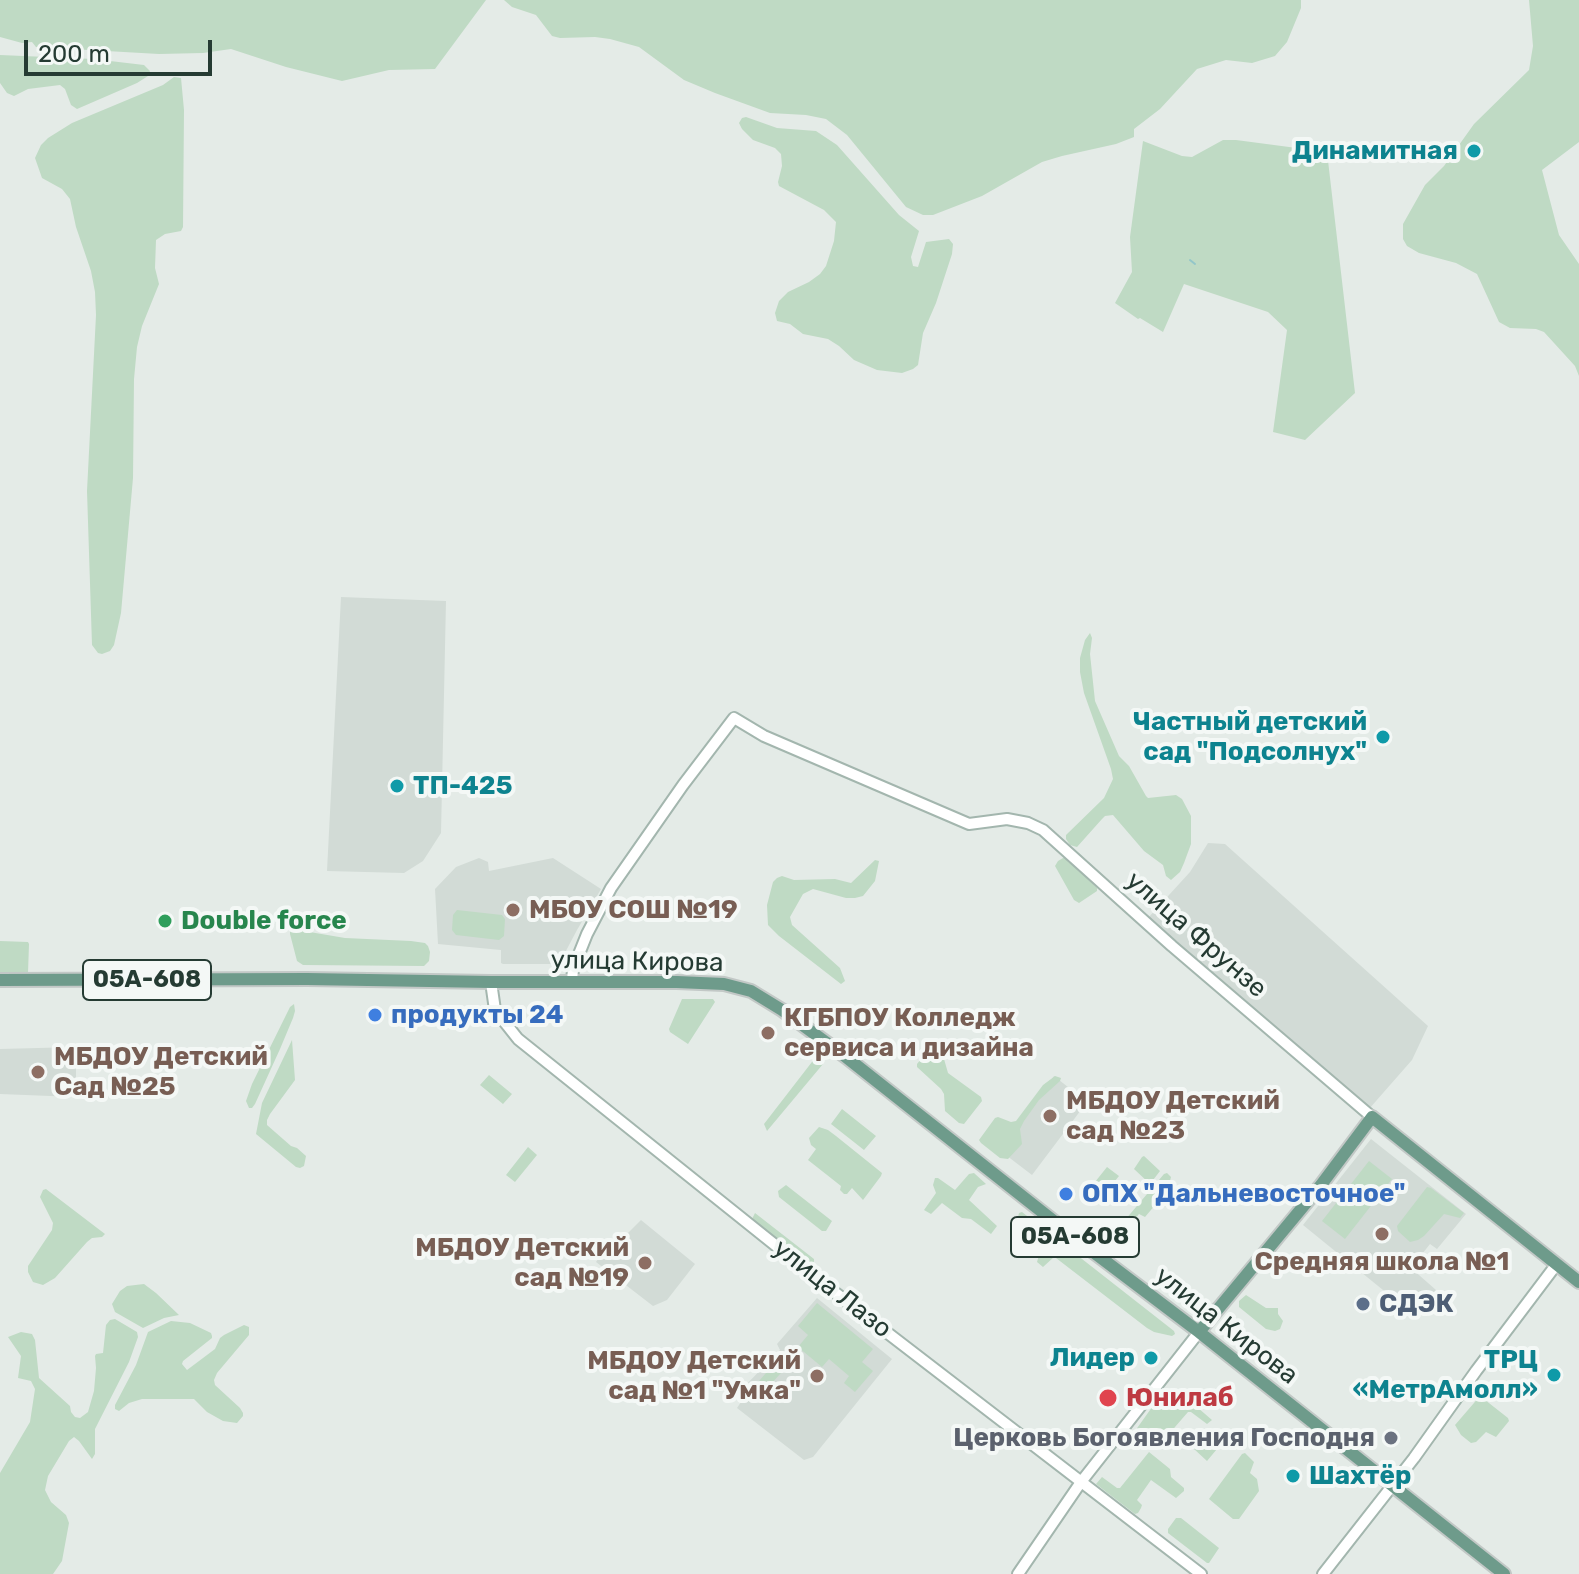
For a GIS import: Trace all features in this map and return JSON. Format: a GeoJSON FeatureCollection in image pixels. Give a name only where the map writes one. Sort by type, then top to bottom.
{"type":"FeatureCollection","features":[{"type":"Feature","properties":{"kind":"main road","name":"улица Фрунзе"},"geometry":{"type":"LineString","coordinates":[[572,981],[573,969],[587,934],[611,888],[734,718],[764,736],[969,824],[1007,819],[1043,830],[1172,946],[1372,1117],[1579,1282]]}},
{"type":"Feature","properties":{"kind":"main road","name":"улица Кирова"},"geometry":{"type":"LineString","coordinates":[[0,980],[572,981],[724,984],[751,991],[846,1057],[1504,1574]]}},
{"type":"Feature","properties":{"kind":"main road","name":"улица Лазо"},"geometry":{"type":"LineString","coordinates":[[491,982],[495,1010],[518,1039],[820,1281],[1201,1574]]}},
{"type":"Feature","properties":{"kind":"main road"},"geometry":{"type":"LineString","coordinates":[[1018,1574],[1081,1482],[1199,1332],[1321,1185],[1372,1117]]}},
{"type":"Feature","properties":{"kind":"main road"},"geometry":{"type":"LineString","coordinates":[[1323,1574],[1556,1265]]}},
{"type":"Feature","properties":{"kind":"shaded area"},"geometry":{"type":"Polygon","coordinates":[[[341,597],[446,601],[441,833],[423,861],[404,873],[327,871],[341,597]]]}},
{"type":"Feature","properties":{"kind":"shaded area"},"geometry":{"type":"Polygon","coordinates":[[[1208,843],[1225,844],[1428,1026],[1412,1060],[1369,1109],[1148,918],[1190,872],[1208,843]]]}},
{"type":"Feature","properties":{"kind":"shaded area","name":"МБОУ СОШ №19"},"geometry":{"type":"Polygon","coordinates":[[[479,858],[488,862],[489,871],[553,858],[601,889],[559,964],[503,964],[501,950],[438,944],[435,889],[456,867],[479,858]]]}},
{"type":"Feature","properties":{"kind":"shaded area","name":"МБДОУ Детский Сад №25"},"geometry":{"type":"Polygon","coordinates":[[[76,1047],[76,1097],[0,1094],[0,1049],[76,1047]]]}},
{"type":"Feature","properties":{"kind":"shaded area","name":"МБДОУ Детский сад №23"},"geometry":{"type":"Polygon","coordinates":[[[1054,1076],[1087,1102],[1032,1175],[998,1149],[1054,1076]]]}},
{"type":"Feature","properties":{"kind":"shaded area","name":"Средняя школа №1"},"geometry":{"type":"Polygon","coordinates":[[[1371,1139],[1466,1214],[1437,1249],[1430,1244],[1411,1268],[1436,1290],[1415,1316],[1303,1225],[1371,1139]]]}},
{"type":"Feature","properties":{"kind":"shaded area","name":"МБДОУ Детский сад №19"},"geometry":{"type":"Polygon","coordinates":[[[641,1220],[695,1264],[667,1300],[653,1306],[596,1262],[614,1236],[622,1239],[641,1220]]]}},
{"type":"Feature","properties":{"kind":"shaded area","name":"МБДОУ Детский сад №1 \"Умка\""},"geometry":{"type":"Polygon","coordinates":[[[817,1298],[892,1359],[813,1457],[804,1460],[737,1408],[743,1399],[738,1393],[780,1350],[777,1344],[817,1298]]]}},
{"type":"Feature","properties":{"kind":"green space"},"geometry":{"type":"Polygon","coordinates":[[[0,0],[486,0],[435,69],[389,70],[342,81],[231,49],[159,54],[36,47],[32,42],[22,43],[0,37],[0,0]]]}},
{"type":"Feature","properties":{"kind":"green space"},"geometry":{"type":"Polygon","coordinates":[[[504,0],[1301,0],[1301,8],[1287,42],[1275,56],[1252,63],[1226,60],[1197,69],[1160,109],[1134,129],[1134,137],[1042,162],[982,196],[933,215],[923,215],[906,207],[847,135],[826,119],[770,113],[715,93],[684,80],[639,47],[595,37],[552,36],[536,15],[512,7],[504,0]]]}},
{"type":"Feature","properties":{"kind":"green space"},"geometry":{"type":"Polygon","coordinates":[[[1529,0],[1579,0],[1579,142],[1542,170],[1559,235],[1579,264],[1579,376],[1575,366],[1544,332],[1510,328],[1499,322],[1477,274],[1456,263],[1419,253],[1407,246],[1403,239],[1403,224],[1425,185],[1444,166],[1474,124],[1529,70],[1533,46],[1529,0]]]}},
{"type":"Feature","properties":{"kind":"green space"},"geometry":{"type":"Polygon","coordinates":[[[0,55],[93,59],[144,65],[150,71],[137,83],[77,109],[71,105],[65,89],[60,85],[28,89],[14,96],[7,93],[0,83],[0,55]]]}},
{"type":"Feature","properties":{"kind":"green space"},"geometry":{"type":"Polygon","coordinates":[[[174,77],[181,78],[184,110],[183,227],[181,231],[165,234],[156,240],[155,268],[159,284],[137,347],[133,478],[121,613],[114,645],[102,654],[92,645],[87,491],[95,292],[70,199],[62,189],[42,178],[35,158],[48,138],[72,123],[163,85],[174,77]]]}},
{"type":"Feature","properties":{"kind":"green space"},"geometry":{"type":"Polygon","coordinates":[[[746,117],[777,128],[816,131],[837,145],[899,215],[919,231],[911,257],[913,266],[918,267],[926,242],[949,239],[953,244],[936,303],[923,333],[918,365],[913,369],[902,373],[877,370],[854,360],[828,339],[803,334],[790,324],[777,321],[775,313],[779,301],[788,292],[820,274],[826,266],[836,222],[824,210],[779,186],[781,154],[775,148],[753,140],[742,129],[739,123],[746,117]]]}},
{"type":"Feature","properties":{"kind":"green space"},"geometry":{"type":"Polygon","coordinates":[[[1223,140],[1327,152],[1355,393],[1305,440],[1273,432],[1287,330],[1268,312],[1184,284],[1163,332],[1115,303],[1132,272],[1130,237],[1143,141],[1192,157],[1223,140]]]}},
{"type":"Feature","properties":{"kind":"green space"},"geometry":{"type":"Polygon","coordinates":[[[1090,633],[1095,701],[1119,756],[1129,766],[1148,798],[1176,795],[1182,799],[1191,816],[1191,844],[1180,872],[1171,880],[1166,876],[1163,865],[1144,851],[1113,815],[1105,816],[1077,847],[1070,845],[1066,839],[1066,835],[1104,798],[1113,779],[1080,672],[1080,658],[1090,633]]]}},
{"type":"Feature","properties":{"kind":"green space"},"geometry":{"type":"Polygon","coordinates":[[[1067,858],[1097,888],[1079,903],[1074,900],[1055,866],[1067,858]]]}},
{"type":"Feature","properties":{"kind":"green space"},"geometry":{"type":"Polygon","coordinates":[[[875,860],[879,861],[875,881],[863,896],[846,898],[813,889],[803,894],[790,917],[792,925],[840,968],[845,981],[841,984],[768,925],[767,905],[773,882],[782,876],[794,880],[835,879],[851,883],[875,860]]]}},
{"type":"Feature","properties":{"kind":"green space"},"geometry":{"type":"Polygon","coordinates":[[[457,910],[502,915],[505,919],[504,936],[499,940],[456,935],[452,930],[453,915],[457,910]]]}},
{"type":"Feature","properties":{"kind":"green space"},"geometry":{"type":"Polygon","coordinates":[[[292,929],[345,938],[425,943],[430,952],[429,961],[424,966],[303,965],[297,961],[290,934],[292,929]]]}},
{"type":"Feature","properties":{"kind":"green space"},"geometry":{"type":"Polygon","coordinates":[[[0,941],[28,942],[28,973],[0,975],[0,941]]]}},
{"type":"Feature","properties":{"kind":"green space"},"geometry":{"type":"Polygon","coordinates":[[[682,999],[713,999],[715,1002],[688,1044],[669,1029],[682,999]]]}},
{"type":"Feature","properties":{"kind":"green space"},"geometry":{"type":"Polygon","coordinates":[[[294,1004],[293,1018],[280,1049],[255,1104],[249,1108],[246,1101],[252,1084],[294,1004]]]}},
{"type":"Feature","properties":{"kind":"green space"},"geometry":{"type":"Polygon","coordinates":[[[937,1039],[946,1046],[944,1059],[948,1073],[981,1097],[982,1101],[964,1124],[945,1111],[941,1089],[917,1067],[937,1039]]]}},
{"type":"Feature","properties":{"kind":"green space"},"geometry":{"type":"Polygon","coordinates":[[[292,1040],[295,1080],[270,1114],[267,1125],[306,1156],[304,1166],[300,1168],[256,1134],[262,1103],[292,1040]]]}},
{"type":"Feature","properties":{"kind":"green space"},"geometry":{"type":"Polygon","coordinates":[[[815,1058],[823,1064],[767,1131],[764,1124],[815,1058]]]}},
{"type":"Feature","properties":{"kind":"green space"},"geometry":{"type":"Polygon","coordinates":[[[489,1075],[512,1094],[503,1104],[480,1085],[489,1075]]]}},
{"type":"Feature","properties":{"kind":"green space"},"geometry":{"type":"Polygon","coordinates":[[[1055,1076],[1061,1078],[1060,1081],[1039,1100],[1024,1121],[1020,1129],[1022,1144],[1008,1159],[1000,1158],[981,1143],[979,1140],[995,1118],[1016,1121],[1043,1085],[1055,1076]]]}},
{"type":"Feature","properties":{"kind":"green space"},"geometry":{"type":"Polygon","coordinates":[[[842,1109],[876,1136],[864,1150],[831,1124],[842,1109]]]}},
{"type":"Feature","properties":{"kind":"green space"},"geometry":{"type":"Polygon","coordinates":[[[819,1127],[828,1130],[882,1173],[863,1200],[852,1188],[844,1194],[841,1186],[808,1160],[816,1149],[809,1138],[819,1127]]]}},
{"type":"Feature","properties":{"kind":"green space"},"geometry":{"type":"Polygon","coordinates":[[[528,1147],[537,1155],[515,1182],[506,1175],[528,1147]]]}},
{"type":"Feature","properties":{"kind":"green space"},"geometry":{"type":"Polygon","coordinates":[[[1144,1156],[1160,1171],[1150,1184],[1134,1169],[1144,1156]]]}},
{"type":"Feature","properties":{"kind":"green space"},"geometry":{"type":"Polygon","coordinates":[[[1369,1161],[1392,1179],[1345,1239],[1322,1221],[1369,1161]]]}},
{"type":"Feature","properties":{"kind":"green space"},"geometry":{"type":"Polygon","coordinates":[[[1107,1167],[1119,1176],[1099,1201],[1087,1192],[1107,1167]]]}},
{"type":"Feature","properties":{"kind":"green space"},"geometry":{"type":"Polygon","coordinates":[[[974,1173],[986,1184],[978,1187],[969,1200],[997,1226],[991,1234],[942,1203],[931,1214],[924,1210],[936,1193],[933,1185],[935,1178],[955,1190],[969,1174],[974,1173]]]}},
{"type":"Feature","properties":{"kind":"green space"},"geometry":{"type":"Polygon","coordinates":[[[1167,1173],[1170,1181],[1156,1199],[1156,1204],[1145,1217],[1139,1214],[1123,1233],[1121,1230],[1125,1220],[1167,1173]]]}},
{"type":"Feature","properties":{"kind":"green space"},"geometry":{"type":"Polygon","coordinates":[[[786,1185],[832,1221],[826,1231],[779,1197],[778,1191],[786,1185]]]}},
{"type":"Feature","properties":{"kind":"green space"},"geometry":{"type":"Polygon","coordinates":[[[1427,1187],[1464,1213],[1460,1218],[1444,1214],[1424,1236],[1410,1242],[1397,1226],[1427,1187]]]}},
{"type":"Feature","properties":{"kind":"green space"},"geometry":{"type":"Polygon","coordinates":[[[46,1189],[105,1234],[87,1242],[55,1278],[43,1285],[33,1282],[28,1266],[52,1230],[53,1223],[40,1197],[46,1189]]]}},
{"type":"Feature","properties":{"kind":"green space"},"geometry":{"type":"Polygon","coordinates":[[[1022,1212],[1175,1334],[1172,1336],[1147,1328],[1056,1258],[1043,1267],[1037,1262],[1042,1245],[1040,1236],[1018,1217],[1022,1212]]]}},
{"type":"Feature","properties":{"kind":"green space"},"geometry":{"type":"Polygon","coordinates":[[[755,1213],[814,1262],[808,1266],[754,1222],[755,1213]]]}},
{"type":"Feature","properties":{"kind":"green space"},"geometry":{"type":"Polygon","coordinates":[[[144,1284],[179,1315],[143,1328],[115,1312],[112,1304],[120,1291],[127,1286],[144,1284]]]}},
{"type":"Feature","properties":{"kind":"green space"},"geometry":{"type":"Polygon","coordinates":[[[1246,1295],[1266,1308],[1278,1308],[1283,1321],[1280,1329],[1266,1329],[1239,1307],[1239,1301],[1246,1295]]]}},
{"type":"Feature","properties":{"kind":"green space"},"geometry":{"type":"Polygon","coordinates":[[[817,1303],[873,1349],[862,1362],[873,1371],[855,1392],[844,1383],[849,1376],[829,1359],[822,1367],[798,1347],[808,1335],[798,1326],[817,1303]]]}},
{"type":"Feature","properties":{"kind":"green space"},"geometry":{"type":"Polygon","coordinates":[[[115,1319],[137,1332],[138,1337],[129,1362],[95,1429],[95,1454],[92,1459],[74,1437],[48,1476],[45,1490],[69,1523],[62,1561],[53,1574],[0,1574],[0,1473],[30,1422],[35,1389],[31,1381],[18,1378],[21,1356],[8,1337],[21,1332],[32,1334],[39,1378],[70,1406],[75,1417],[80,1418],[88,1412],[94,1391],[95,1356],[103,1353],[106,1325],[115,1319]]]}},
{"type":"Feature","properties":{"kind":"green space"},"geometry":{"type":"Polygon","coordinates":[[[171,1321],[190,1323],[212,1336],[183,1361],[187,1370],[215,1349],[224,1335],[244,1325],[249,1327],[249,1335],[214,1380],[215,1385],[243,1413],[237,1423],[223,1421],[207,1412],[194,1399],[142,1399],[129,1403],[119,1411],[115,1409],[148,1332],[171,1321]]]}},
{"type":"Feature","properties":{"kind":"green space"},"geometry":{"type":"Polygon","coordinates":[[[780,1357],[789,1364],[759,1395],[752,1389],[780,1357]]]}},
{"type":"Feature","properties":{"kind":"green space"},"geometry":{"type":"Polygon","coordinates":[[[1480,1396],[1509,1421],[1496,1437],[1486,1432],[1471,1443],[1455,1425],[1480,1396]]]}},
{"type":"Feature","properties":{"kind":"green space"},"geometry":{"type":"Polygon","coordinates":[[[1162,1399],[1178,1409],[1190,1401],[1212,1420],[1207,1424],[1188,1412],[1162,1442],[1152,1447],[1135,1431],[1155,1403],[1162,1399]]]}},
{"type":"Feature","properties":{"kind":"green space"},"geometry":{"type":"Polygon","coordinates":[[[1208,1431],[1222,1443],[1207,1461],[1194,1449],[1208,1431]]]}},
{"type":"Feature","properties":{"kind":"green space"},"geometry":{"type":"Polygon","coordinates":[[[1149,1452],[1170,1469],[1171,1477],[1184,1491],[1176,1498],[1151,1480],[1137,1500],[1142,1505],[1135,1514],[1096,1484],[1102,1477],[1120,1488],[1149,1452]]]}},
{"type":"Feature","properties":{"kind":"green space"},"geometry":{"type":"Polygon","coordinates":[[[1245,1453],[1254,1462],[1250,1473],[1257,1479],[1259,1491],[1239,1519],[1233,1519],[1209,1499],[1245,1453]]]}},
{"type":"Feature","properties":{"kind":"green space"},"geometry":{"type":"Polygon","coordinates":[[[1176,1518],[1181,1518],[1219,1548],[1209,1563],[1168,1533],[1176,1518]]]}},
{"type":"Feature","properties":{"kind":"waterway"},"geometry":{"type":"LineString","coordinates":[[1190,260],[1195,264]]}},
{"type":"Feature","properties":{"kind":"place","name":"Динамитная"},"geometry":{"type":"Point","coordinates":[1474,151]}},
{"type":"Feature","properties":{"kind":"place","name":"Частный детский сад \"Подсолнух\""},"geometry":{"type":"Point","coordinates":[1383,737]}},
{"type":"Feature","properties":{"kind":"place","name":"ТП-425"},"geometry":{"type":"Point","coordinates":[397,786]}},
{"type":"Feature","properties":{"kind":"place","name":"МБОУ СОШ №19"},"geometry":{"type":"Point","coordinates":[513,910]}},
{"type":"Feature","properties":{"kind":"place","name":"Double force"},"geometry":{"type":"Point","coordinates":[165,921]}},
{"type":"Feature","properties":{"kind":"place","name":"продукты 24"},"geometry":{"type":"Point","coordinates":[375,1015]}},
{"type":"Feature","properties":{"kind":"place","name":"КГБПОУ Колледж сервиса и дизайна"},"geometry":{"type":"Point","coordinates":[768,1033]}},
{"type":"Feature","properties":{"kind":"place","name":"МБДОУ Детский Сад №25"},"geometry":{"type":"Point","coordinates":[38,1072]}},
{"type":"Feature","properties":{"kind":"place","name":"МБДОУ Детский сад №23"},"geometry":{"type":"Point","coordinates":[1050,1116]}},
{"type":"Feature","properties":{"kind":"place","name":"ОПХ \"Дальневосточное\""},"geometry":{"type":"Point","coordinates":[1066,1194]}},
{"type":"Feature","properties":{"kind":"place","name":"Средняя школа №1"},"geometry":{"type":"Point","coordinates":[1382,1234]}},
{"type":"Feature","properties":{"kind":"place","name":"МБДОУ Детский сад №19"},"geometry":{"type":"Point","coordinates":[645,1263]}},
{"type":"Feature","properties":{"kind":"place","name":"СДЭК"},"geometry":{"type":"Point","coordinates":[1363,1304]}},
{"type":"Feature","properties":{"kind":"place","name":"Лидер"},"geometry":{"type":"Point","coordinates":[1151,1358]}},
{"type":"Feature","properties":{"kind":"place","name":"ТРЦ «МетрАмолл»"},"geometry":{"type":"Point","coordinates":[1554,1375]}},
{"type":"Feature","properties":{"kind":"place","name":"МБДОУ Детский сад №1 \"Умка\""},"geometry":{"type":"Point","coordinates":[817,1376]}},
{"type":"Feature","properties":{"kind":"place","name":"Юнилаб"},"geometry":{"type":"Point","coordinates":[1108,1398]}},
{"type":"Feature","properties":{"kind":"place","name":"Церковь Богоявления Господня"},"geometry":{"type":"Point","coordinates":[1391,1438]}},
{"type":"Feature","properties":{"kind":"place","name":"Шахтёр"},"geometry":{"type":"Point","coordinates":[1293,1476]}}]}
